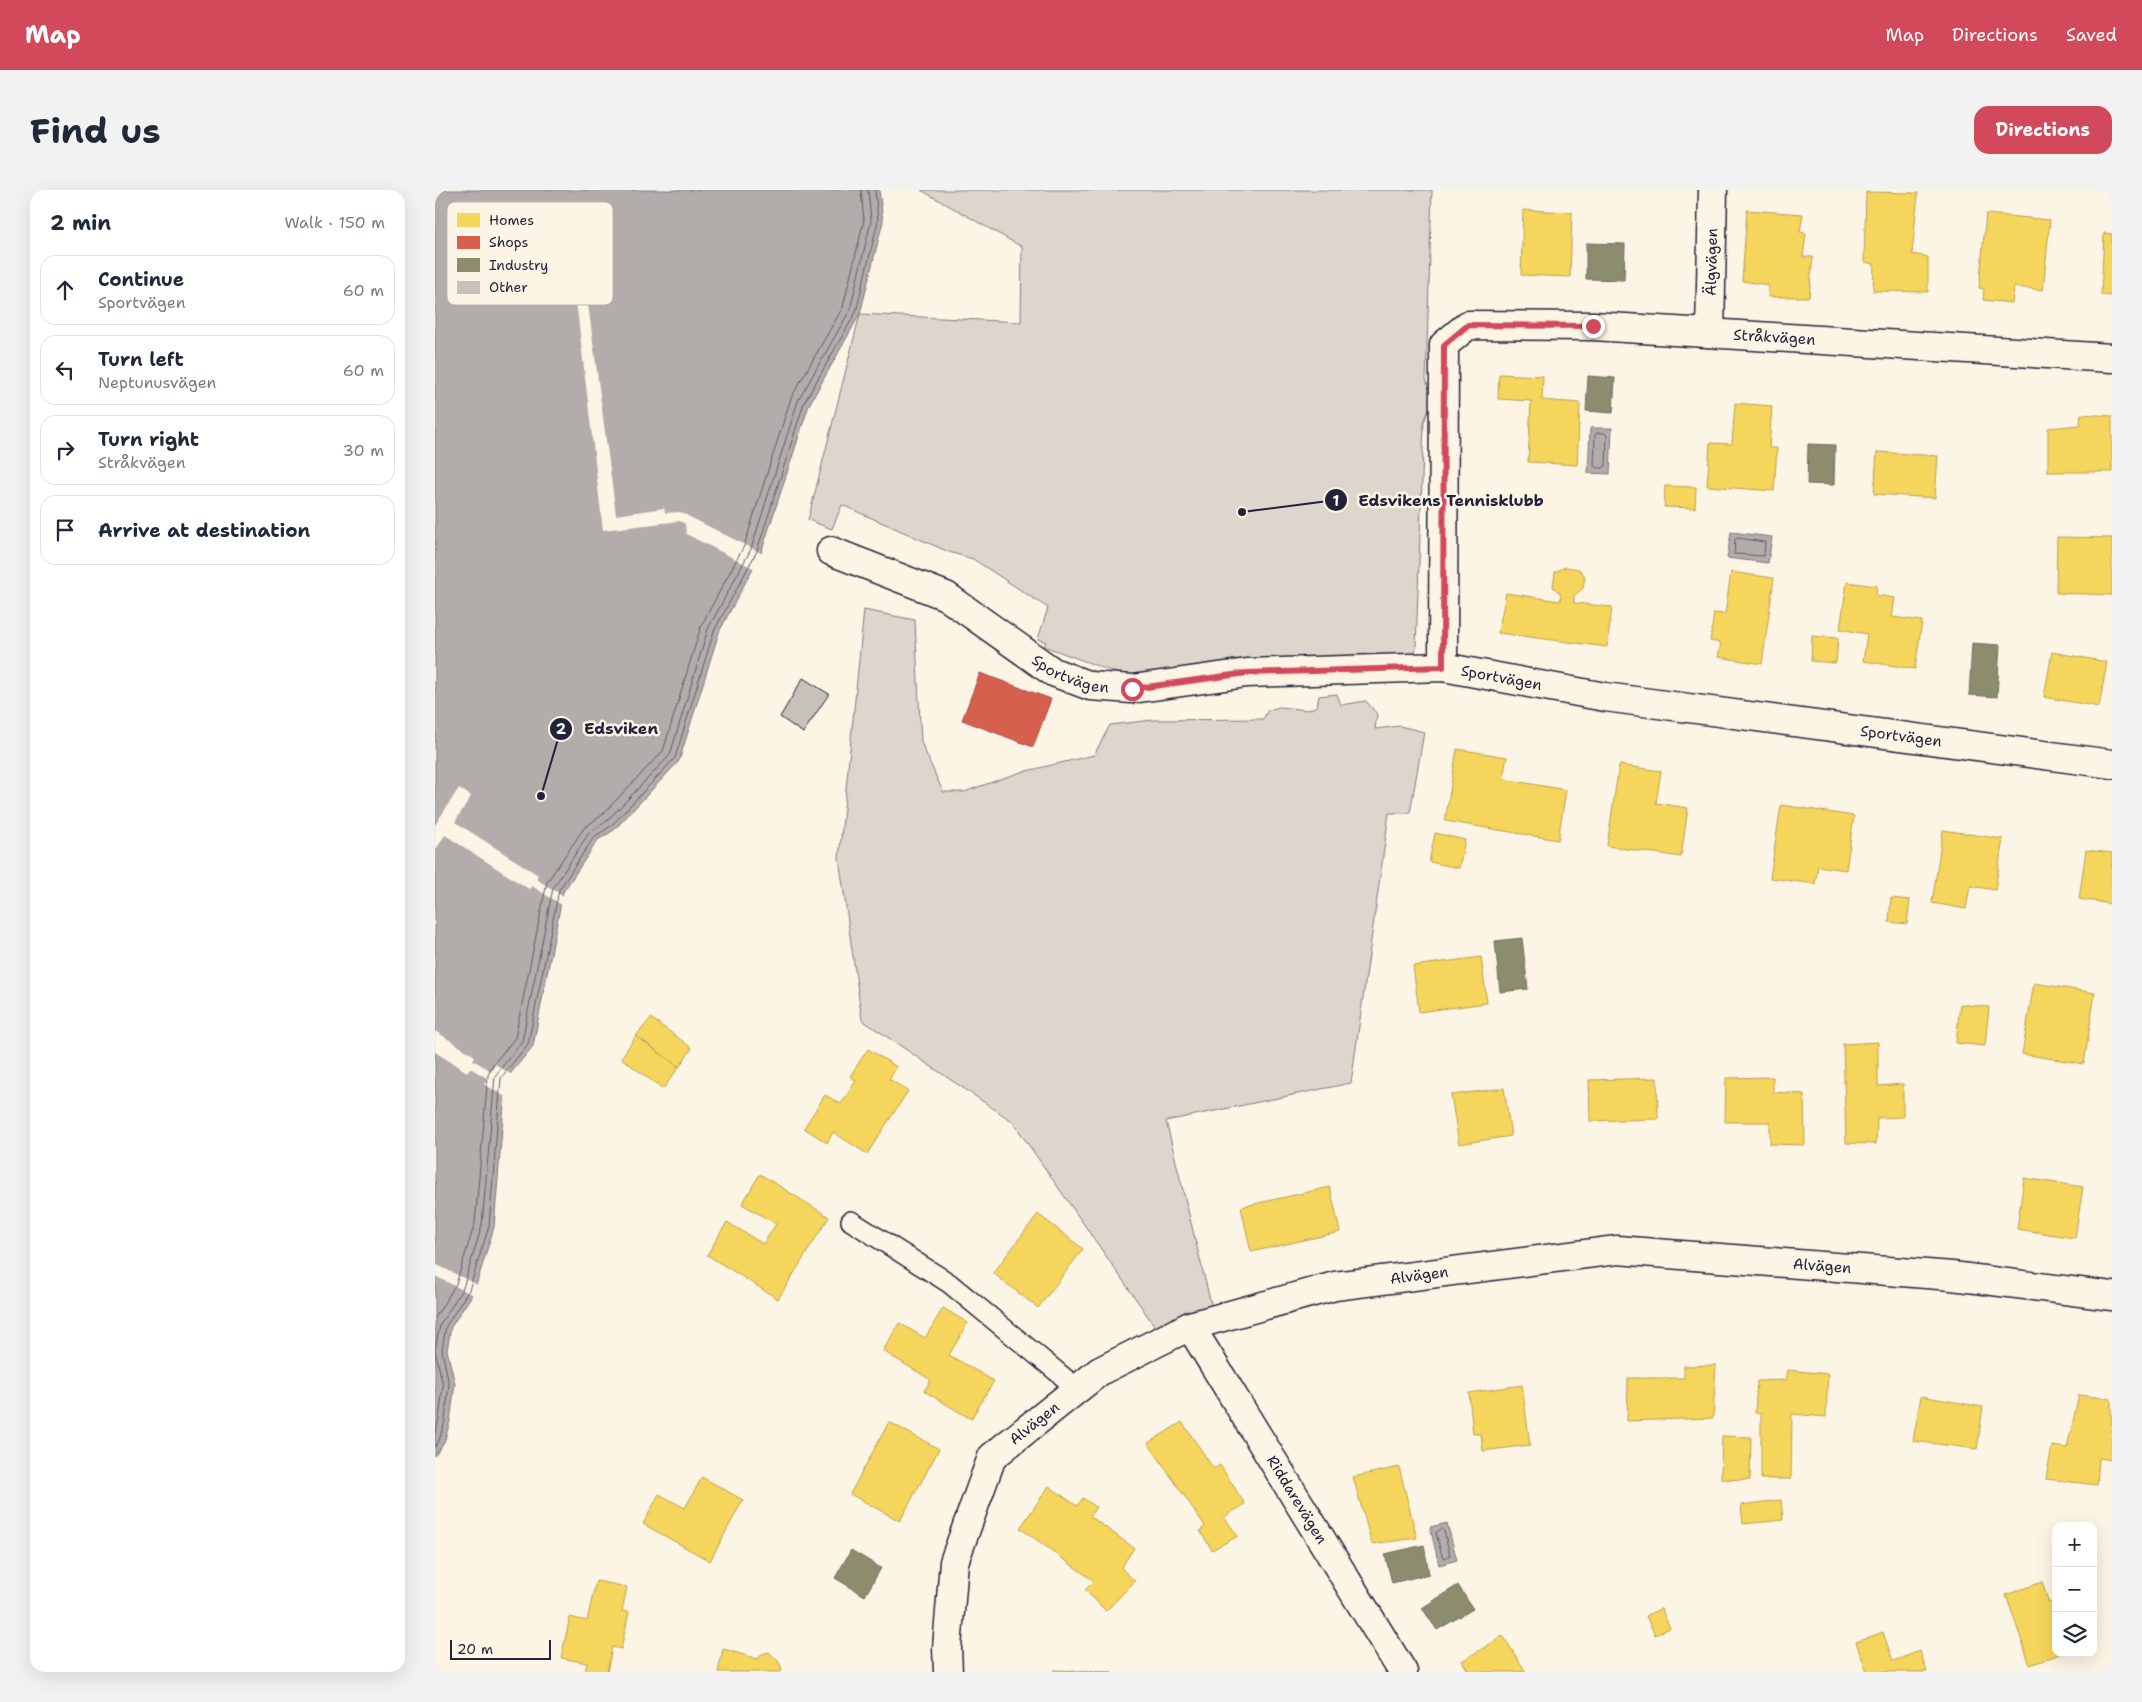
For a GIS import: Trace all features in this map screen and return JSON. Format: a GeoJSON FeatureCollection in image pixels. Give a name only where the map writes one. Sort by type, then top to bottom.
{"type":"FeatureCollection","features":[{"type":"Feature","properties":{"kind":"street","name":"Älgvägen"},"geometry":{"type":"LineString","coordinates":[[1710,332],[1713,190]]}},
{"type":"Feature","properties":{"kind":"street","name":"Stråkvägen"},"geometry":{"type":"LineString","coordinates":[[1443,667],[1444,345],[1468,325],[1593,326],[2112,358]]}},
{"type":"Feature","properties":{"kind":"street","name":"Sportvägen"},"geometry":{"type":"LineString","coordinates":[[831,552],[946,596],[1053,672],[1090,686],[1132,689],[1247,673],[1443,667],[1605,697],[2112,764]]}},
{"type":"Feature","properties":{"kind":"street","name":"Alvägen"},"geometry":{"type":"LineString","coordinates":[[947,1672],[947,1648],[954,1562],[992,1458],[1100,1371],[1190,1326],[1335,1286],[1617,1250],[1952,1276],[2112,1296]]}},
{"type":"Feature","properties":{"kind":"street","name":"Riddarevägen"},"geometry":{"type":"LineString","coordinates":[[1190,1326],[1403,1672]]}},
{"type":"Feature","properties":{"kind":"lane"},"geometry":{"type":"LineString","coordinates":[[851,1221],[949,1283],[1078,1389]]}},
{"type":"Feature","properties":{"kind":"shaded area"},"geometry":{"type":"Polygon","coordinates":[[[921,190],[1432,190],[1426,380],[1433,399],[1424,422],[1416,648],[1413,665],[1135,680],[1044,646],[1046,642],[1038,639],[1048,608],[973,559],[949,552],[842,505],[832,529],[808,520],[860,314],[1021,322],[1022,247],[921,190]]]}},
{"type":"Feature","properties":{"kind":"shaded area"},"geometry":{"type":"Polygon","coordinates":[[[864,610],[915,620],[921,742],[943,792],[964,792],[1018,773],[1094,755],[1110,725],[1153,720],[1263,719],[1268,710],[1280,707],[1308,710],[1317,706],[1319,696],[1337,694],[1341,705],[1366,701],[1377,714],[1375,729],[1400,726],[1424,732],[1410,813],[1389,813],[1351,1083],[1166,1121],[1212,1308],[1156,1328],[1012,1121],[862,1020],[839,858],[864,610]]]}},
{"type":"Feature","properties":{"kind":"water"},"geometry":{"type":"Polygon","coordinates":[[[435,190],[879,190],[883,221],[860,314],[809,405],[761,553],[719,632],[679,761],[614,830],[598,840],[563,892],[533,1046],[506,1079],[494,1227],[474,1292],[451,1327],[447,1350],[455,1384],[450,1421],[444,1443],[435,1456],[435,190]]]}},
{"type":"Feature","properties":{"kind":"water"},"geometry":{"type":"Polygon","coordinates":[[[1590,428],[1612,428],[1610,474],[1588,473],[1590,428]]]}},
{"type":"Feature","properties":{"kind":"water"},"geometry":{"type":"Polygon","coordinates":[[[1731,532],[1772,537],[1768,563],[1727,558],[1731,532]]]}},
{"type":"Feature","properties":{"kind":"water"},"geometry":{"type":"Polygon","coordinates":[[[1447,1523],[1457,1560],[1439,1565],[1430,1527],[1447,1523]]]}},
{"type":"Feature","properties":{"kind":"pier"},"geometry":{"type":"Polygon","coordinates":[[[577,305],[588,305],[616,515],[664,508],[665,513],[680,512],[763,554],[755,569],[686,534],[685,524],[680,521],[603,530],[577,305]]]}},
{"type":"Feature","properties":{"kind":"pier"},"geometry":{"type":"Polygon","coordinates":[[[459,788],[471,796],[455,822],[538,875],[536,879],[565,897],[563,906],[532,886],[529,889],[445,835],[435,851],[435,825],[459,788]]]}},
{"type":"Feature","properties":{"kind":"pier"},"geometry":{"type":"Polygon","coordinates":[[[435,1031],[475,1056],[473,1060],[491,1071],[495,1064],[512,1075],[508,1080],[507,1098],[484,1084],[487,1078],[470,1068],[467,1072],[435,1052],[435,1031]]]}},
{"type":"Feature","properties":{"kind":"pier"},"geometry":{"type":"Polygon","coordinates":[[[435,1264],[478,1285],[475,1296],[435,1276],[435,1264]]]}},
{"type":"Feature","properties":{"kind":"building: Homes"},"geometry":{"type":"Polygon","coordinates":[[[1866,192],[1918,193],[1912,254],[1928,257],[1928,292],[1873,291],[1874,264],[1864,262],[1866,192]]]}},
{"type":"Feature","properties":{"kind":"building: Homes"},"geometry":{"type":"Polygon","coordinates":[[[1523,210],[1572,212],[1570,277],[1521,275],[1523,210]]]}},
{"type":"Feature","properties":{"kind":"building: Homes"},"geometry":{"type":"Polygon","coordinates":[[[1747,210],[1803,214],[1800,232],[1806,233],[1803,257],[1813,257],[1809,297],[1768,297],[1768,285],[1742,281],[1747,210]]]}},
{"type":"Feature","properties":{"kind":"building: Homes"},"geometry":{"type":"Polygon","coordinates":[[[1986,214],[2050,220],[2043,290],[2014,287],[2012,303],[1983,300],[1984,289],[1979,288],[1986,214]]]}},
{"type":"Feature","properties":{"kind":"building: Homes"},"geometry":{"type":"Polygon","coordinates":[[[2104,233],[2112,234],[2112,296],[2101,295],[2104,233]]]}},
{"type":"Feature","properties":{"kind":"building: Homes"},"geometry":{"type":"Polygon","coordinates":[[[1499,374],[1543,376],[1542,400],[1580,403],[1577,465],[1528,462],[1531,401],[1498,399],[1499,374]]]}},
{"type":"Feature","properties":{"kind":"building: Homes"},"geometry":{"type":"Polygon","coordinates":[[[1735,403],[1772,406],[1769,448],[1777,448],[1774,491],[1707,486],[1710,443],[1732,444],[1735,403]]]}},
{"type":"Feature","properties":{"kind":"building: Homes"},"geometry":{"type":"Polygon","coordinates":[[[2081,414],[2112,416],[2112,472],[2048,472],[2048,428],[2080,425],[2081,414]]]}},
{"type":"Feature","properties":{"kind":"building: Homes"},"geometry":{"type":"Polygon","coordinates":[[[1877,452],[1938,456],[1935,498],[1874,494],[1877,452]]]}},
{"type":"Feature","properties":{"kind":"building: Homes"},"geometry":{"type":"Polygon","coordinates":[[[1665,486],[1696,487],[1695,508],[1664,507],[1665,486]]]}},
{"type":"Feature","properties":{"kind":"building: Homes"},"geometry":{"type":"Polygon","coordinates":[[[2057,537],[2112,538],[2112,595],[2056,593],[2057,537]]]}},
{"type":"Feature","properties":{"kind":"building: Homes"},"geometry":{"type":"Polygon","coordinates":[[[1565,567],[1579,569],[1585,576],[1583,588],[1574,596],[1574,603],[1612,607],[1607,647],[1498,633],[1506,593],[1560,601],[1561,594],[1553,587],[1555,572],[1565,567]]]}},
{"type":"Feature","properties":{"kind":"building: Homes"},"geometry":{"type":"Polygon","coordinates":[[[1731,572],[1774,578],[1762,664],[1718,657],[1721,643],[1710,641],[1714,613],[1725,614],[1731,572]]]}},
{"type":"Feature","properties":{"kind":"building: Homes"},"geometry":{"type":"Polygon","coordinates":[[[1847,582],[1877,586],[1876,595],[1895,598],[1892,617],[1922,621],[1915,669],[1863,661],[1867,634],[1840,629],[1847,582]]]}},
{"type":"Feature","properties":{"kind":"building: Homes"},"geometry":{"type":"Polygon","coordinates":[[[1812,636],[1838,638],[1836,663],[1811,661],[1812,636]]]}},
{"type":"Feature","properties":{"kind":"building: Homes"},"geometry":{"type":"Polygon","coordinates":[[[2052,652],[2107,662],[2099,707],[2044,697],[2052,652]]]}},
{"type":"Feature","properties":{"kind":"building: Homes"},"geometry":{"type":"Polygon","coordinates":[[[1457,749],[1507,757],[1503,779],[1566,790],[1558,840],[1445,821],[1457,749]]]}},
{"type":"Feature","properties":{"kind":"building: Homes"},"geometry":{"type":"Polygon","coordinates":[[[1619,765],[1661,771],[1656,803],[1688,808],[1681,857],[1607,846],[1619,765]]]}},
{"type":"Feature","properties":{"kind":"building: Homes"},"geometry":{"type":"Polygon","coordinates":[[[1781,805],[1854,816],[1846,870],[1818,866],[1815,884],[1770,878],[1781,805]]]}},
{"type":"Feature","properties":{"kind":"building: Homes"},"geometry":{"type":"Polygon","coordinates":[[[1943,830],[2003,839],[1995,890],[1970,886],[1966,909],[1932,903],[1943,830]]]}},
{"type":"Feature","properties":{"kind":"building: Homes"},"geometry":{"type":"Polygon","coordinates":[[[1435,833],[1465,840],[1459,868],[1429,862],[1435,833]]]}},
{"type":"Feature","properties":{"kind":"building: Homes"},"geometry":{"type":"Polygon","coordinates":[[[2086,850],[2112,853],[2112,904],[2079,899],[2086,850]]]}},
{"type":"Feature","properties":{"kind":"building: Homes"},"geometry":{"type":"Polygon","coordinates":[[[1891,898],[1910,900],[1907,924],[1889,922],[1891,898]]]}},
{"type":"Feature","properties":{"kind":"building: Homes"},"geometry":{"type":"Polygon","coordinates":[[[1481,957],[1487,1003],[1419,1012],[1413,966],[1481,957]]]}},
{"type":"Feature","properties":{"kind":"building: Homes"},"geometry":{"type":"Polygon","coordinates":[[[2034,983],[2095,993],[2084,1064],[2022,1054],[2034,983]]]}},
{"type":"Feature","properties":{"kind":"building: Homes"},"geometry":{"type":"Polygon","coordinates":[[[1960,1004],[1989,1007],[1985,1046],[1956,1043],[1960,1004]]]}},
{"type":"Feature","properties":{"kind":"building: Homes"},"geometry":{"type":"Polygon","coordinates":[[[651,1018],[692,1048],[679,1067],[636,1036],[651,1018]]]}},
{"type":"Feature","properties":{"kind":"building: Homes"},"geometry":{"type":"Polygon","coordinates":[[[636,1036],[679,1067],[663,1089],[621,1058],[636,1036]]]}},
{"type":"Feature","properties":{"kind":"building: Homes"},"geometry":{"type":"Polygon","coordinates":[[[1878,1042],[1878,1086],[1903,1084],[1903,1117],[1877,1118],[1876,1144],[1846,1143],[1843,1044],[1878,1042]]]}},
{"type":"Feature","properties":{"kind":"building: Homes"},"geometry":{"type":"Polygon","coordinates":[[[868,1049],[897,1067],[889,1079],[908,1091],[867,1154],[833,1132],[827,1143],[804,1128],[825,1095],[841,1104],[856,1081],[850,1076],[868,1049]]]}},
{"type":"Feature","properties":{"kind":"building: Homes"},"geometry":{"type":"Polygon","coordinates":[[[1773,1077],[1773,1092],[1804,1094],[1805,1145],[1770,1144],[1770,1122],[1725,1122],[1726,1078],[1773,1077]]]}},
{"type":"Feature","properties":{"kind":"building: Homes"},"geometry":{"type":"Polygon","coordinates":[[[1657,1078],[1658,1119],[1590,1121],[1589,1080],[1657,1078]]]}},
{"type":"Feature","properties":{"kind":"building: Homes"},"geometry":{"type":"Polygon","coordinates":[[[1504,1088],[1511,1136],[1459,1144],[1451,1095],[1504,1088]]]}},
{"type":"Feature","properties":{"kind":"building: Homes"},"geometry":{"type":"Polygon","coordinates":[[[760,1174],[829,1217],[778,1299],[707,1255],[727,1222],[763,1244],[776,1224],[742,1204],[760,1174]]]}},
{"type":"Feature","properties":{"kind":"building: Homes"},"geometry":{"type":"Polygon","coordinates":[[[2024,1178],[2083,1187],[2075,1238],[2017,1229],[2024,1178]]]}},
{"type":"Feature","properties":{"kind":"building: Homes"},"geometry":{"type":"Polygon","coordinates":[[[1330,1187],[1340,1232],[1251,1252],[1241,1207],[1330,1187]]]}},
{"type":"Feature","properties":{"kind":"building: Homes"},"geometry":{"type":"Polygon","coordinates":[[[1038,1214],[1083,1249],[1038,1308],[993,1273],[1038,1214]]]}},
{"type":"Feature","properties":{"kind":"building: Homes"},"geometry":{"type":"Polygon","coordinates":[[[943,1308],[968,1323],[949,1355],[994,1381],[971,1419],[924,1391],[931,1380],[883,1351],[899,1323],[925,1338],[943,1308]]]}},
{"type":"Feature","properties":{"kind":"building: Homes"},"geometry":{"type":"Polygon","coordinates":[[[1716,1365],[1713,1418],[1627,1421],[1628,1378],[1684,1378],[1684,1366],[1716,1365]]]}},
{"type":"Feature","properties":{"kind":"building: Homes"},"geometry":{"type":"Polygon","coordinates":[[[1788,1370],[1828,1374],[1826,1417],[1792,1414],[1791,1479],[1761,1479],[1761,1414],[1755,1413],[1757,1381],[1786,1380],[1788,1370]]]}},
{"type":"Feature","properties":{"kind":"building: Homes"},"geometry":{"type":"Polygon","coordinates":[[[1522,1385],[1530,1445],[1483,1451],[1481,1434],[1473,1434],[1469,1393],[1522,1385]]]}},
{"type":"Feature","properties":{"kind":"building: Homes"},"geometry":{"type":"Polygon","coordinates":[[[2079,1395],[2111,1399],[2112,1460],[2099,1458],[2097,1485],[2046,1479],[2052,1446],[2067,1448],[2079,1395]]]}},
{"type":"Feature","properties":{"kind":"building: Homes"},"geometry":{"type":"Polygon","coordinates":[[[1921,1396],[1983,1407],[1977,1449],[1913,1441],[1921,1396]]]}},
{"type":"Feature","properties":{"kind":"building: Homes"},"geometry":{"type":"Polygon","coordinates":[[[889,1422],[939,1449],[900,1521],[850,1494],[889,1422]]]}},
{"type":"Feature","properties":{"kind":"building: Homes"},"geometry":{"type":"Polygon","coordinates":[[[1182,1422],[1214,1469],[1220,1465],[1245,1504],[1224,1517],[1238,1536],[1212,1550],[1200,1531],[1205,1526],[1148,1443],[1182,1422]]]}},
{"type":"Feature","properties":{"kind":"building: Homes"},"geometry":{"type":"Polygon","coordinates":[[[1722,1436],[1751,1437],[1750,1480],[1721,1479],[1722,1436]]]}},
{"type":"Feature","properties":{"kind":"building: Homes"},"geometry":{"type":"Polygon","coordinates":[[[1399,1467],[1417,1538],[1372,1544],[1353,1477],[1399,1467]]]}},
{"type":"Feature","properties":{"kind":"building: Homes"},"geometry":{"type":"Polygon","coordinates":[[[702,1477],[743,1500],[710,1561],[643,1524],[659,1494],[685,1508],[702,1477]]]}},
{"type":"Feature","properties":{"kind":"building: Homes"},"geometry":{"type":"Polygon","coordinates":[[[1049,1486],[1077,1506],[1083,1498],[1096,1507],[1090,1516],[1134,1548],[1121,1568],[1135,1581],[1106,1611],[1085,1590],[1094,1581],[1020,1528],[1049,1486]]]}},
{"type":"Feature","properties":{"kind":"building: Homes"},"geometry":{"type":"Polygon","coordinates":[[[1781,1500],[1783,1520],[1743,1524],[1741,1505],[1781,1500]]]}},
{"type":"Feature","properties":{"kind":"building: Homes"},"geometry":{"type":"Polygon","coordinates":[[[596,1581],[627,1587],[622,1611],[629,1612],[621,1649],[612,1647],[607,1672],[585,1672],[587,1663],[561,1658],[570,1617],[587,1621],[596,1581]]]}},
{"type":"Feature","properties":{"kind":"building: Homes"},"geometry":{"type":"Polygon","coordinates":[[[2042,1582],[2049,1603],[2052,1602],[2052,1657],[2030,1665],[2006,1595],[2042,1582]]]}},
{"type":"Feature","properties":{"kind":"building: Homes"},"geometry":{"type":"Polygon","coordinates":[[[1661,1608],[1670,1628],[1655,1635],[1646,1616],[1661,1608]]]}},
{"type":"Feature","properties":{"kind":"building: Homes"},"geometry":{"type":"Polygon","coordinates":[[[1883,1632],[1893,1661],[1920,1651],[1927,1672],[1867,1672],[1856,1642],[1883,1632]]]}},
{"type":"Feature","properties":{"kind":"building: Homes"},"geometry":{"type":"Polygon","coordinates":[[[1503,1636],[1526,1672],[1469,1672],[1462,1661],[1503,1636]]]}},
{"type":"Feature","properties":{"kind":"building: Homes"},"geometry":{"type":"Polygon","coordinates":[[[723,1649],[758,1659],[762,1654],[769,1652],[778,1661],[782,1668],[781,1672],[718,1672],[723,1649]]]}},
{"type":"Feature","properties":{"kind":"building: Homes"},"geometry":{"type":"Polygon","coordinates":[[[1054,1670],[1112,1672],[1054,1672],[1054,1670]]]}},
{"type":"Feature","properties":{"kind":"building: Shops"},"geometry":{"type":"Polygon","coordinates":[[[980,673],[1051,699],[1033,747],[962,720],[980,673]]]}},
{"type":"Feature","properties":{"kind":"building: Industry"},"geometry":{"type":"Polygon","coordinates":[[[1586,243],[1625,244],[1624,280],[1586,279],[1586,243]]]}},
{"type":"Feature","properties":{"kind":"building: Industry"},"geometry":{"type":"Polygon","coordinates":[[[1588,376],[1615,378],[1613,413],[1586,411],[1588,376]]]}},
{"type":"Feature","properties":{"kind":"building: Industry"},"geometry":{"type":"Polygon","coordinates":[[[1808,444],[1835,445],[1834,485],[1807,484],[1808,444]]]}},
{"type":"Feature","properties":{"kind":"building: Industry"},"geometry":{"type":"Polygon","coordinates":[[[1972,643],[2000,645],[1997,697],[1969,695],[1972,643]]]}},
{"type":"Feature","properties":{"kind":"building: Industry"},"geometry":{"type":"Polygon","coordinates":[[[1522,938],[1528,989],[1500,992],[1495,941],[1522,938]]]}},
{"type":"Feature","properties":{"kind":"building: Industry"},"geometry":{"type":"Polygon","coordinates":[[[1424,1545],[1429,1574],[1392,1583],[1385,1554],[1424,1545]]]}},
{"type":"Feature","properties":{"kind":"building: Industry"},"geometry":{"type":"Polygon","coordinates":[[[851,1550],[881,1568],[865,1596],[835,1578],[851,1550]]]}},
{"type":"Feature","properties":{"kind":"building: Industry"},"geometry":{"type":"Polygon","coordinates":[[[1458,1585],[1473,1609],[1437,1630],[1422,1608],[1458,1585]]]}},
{"type":"Feature","properties":{"kind":"building: Other"},"geometry":{"type":"Polygon","coordinates":[[[803,678],[829,694],[803,733],[780,717],[803,678]]]}},
{"type":"Feature","properties":{"kind":"place","name":"Edsvikens Tennisklubb"},"geometry":{"type":"Point","coordinates":[1242,512]}},
{"type":"Feature","properties":{"kind":"place","name":"Edsviken"},"geometry":{"type":"Point","coordinates":[541,796]}},
{"type":"Feature","properties":{"kind":"route"},"geometry":{"type":"LineString","coordinates":[[1132,689],[1247,673],[1443,667],[1444,345],[1468,325],[1593,326]]}}]}
